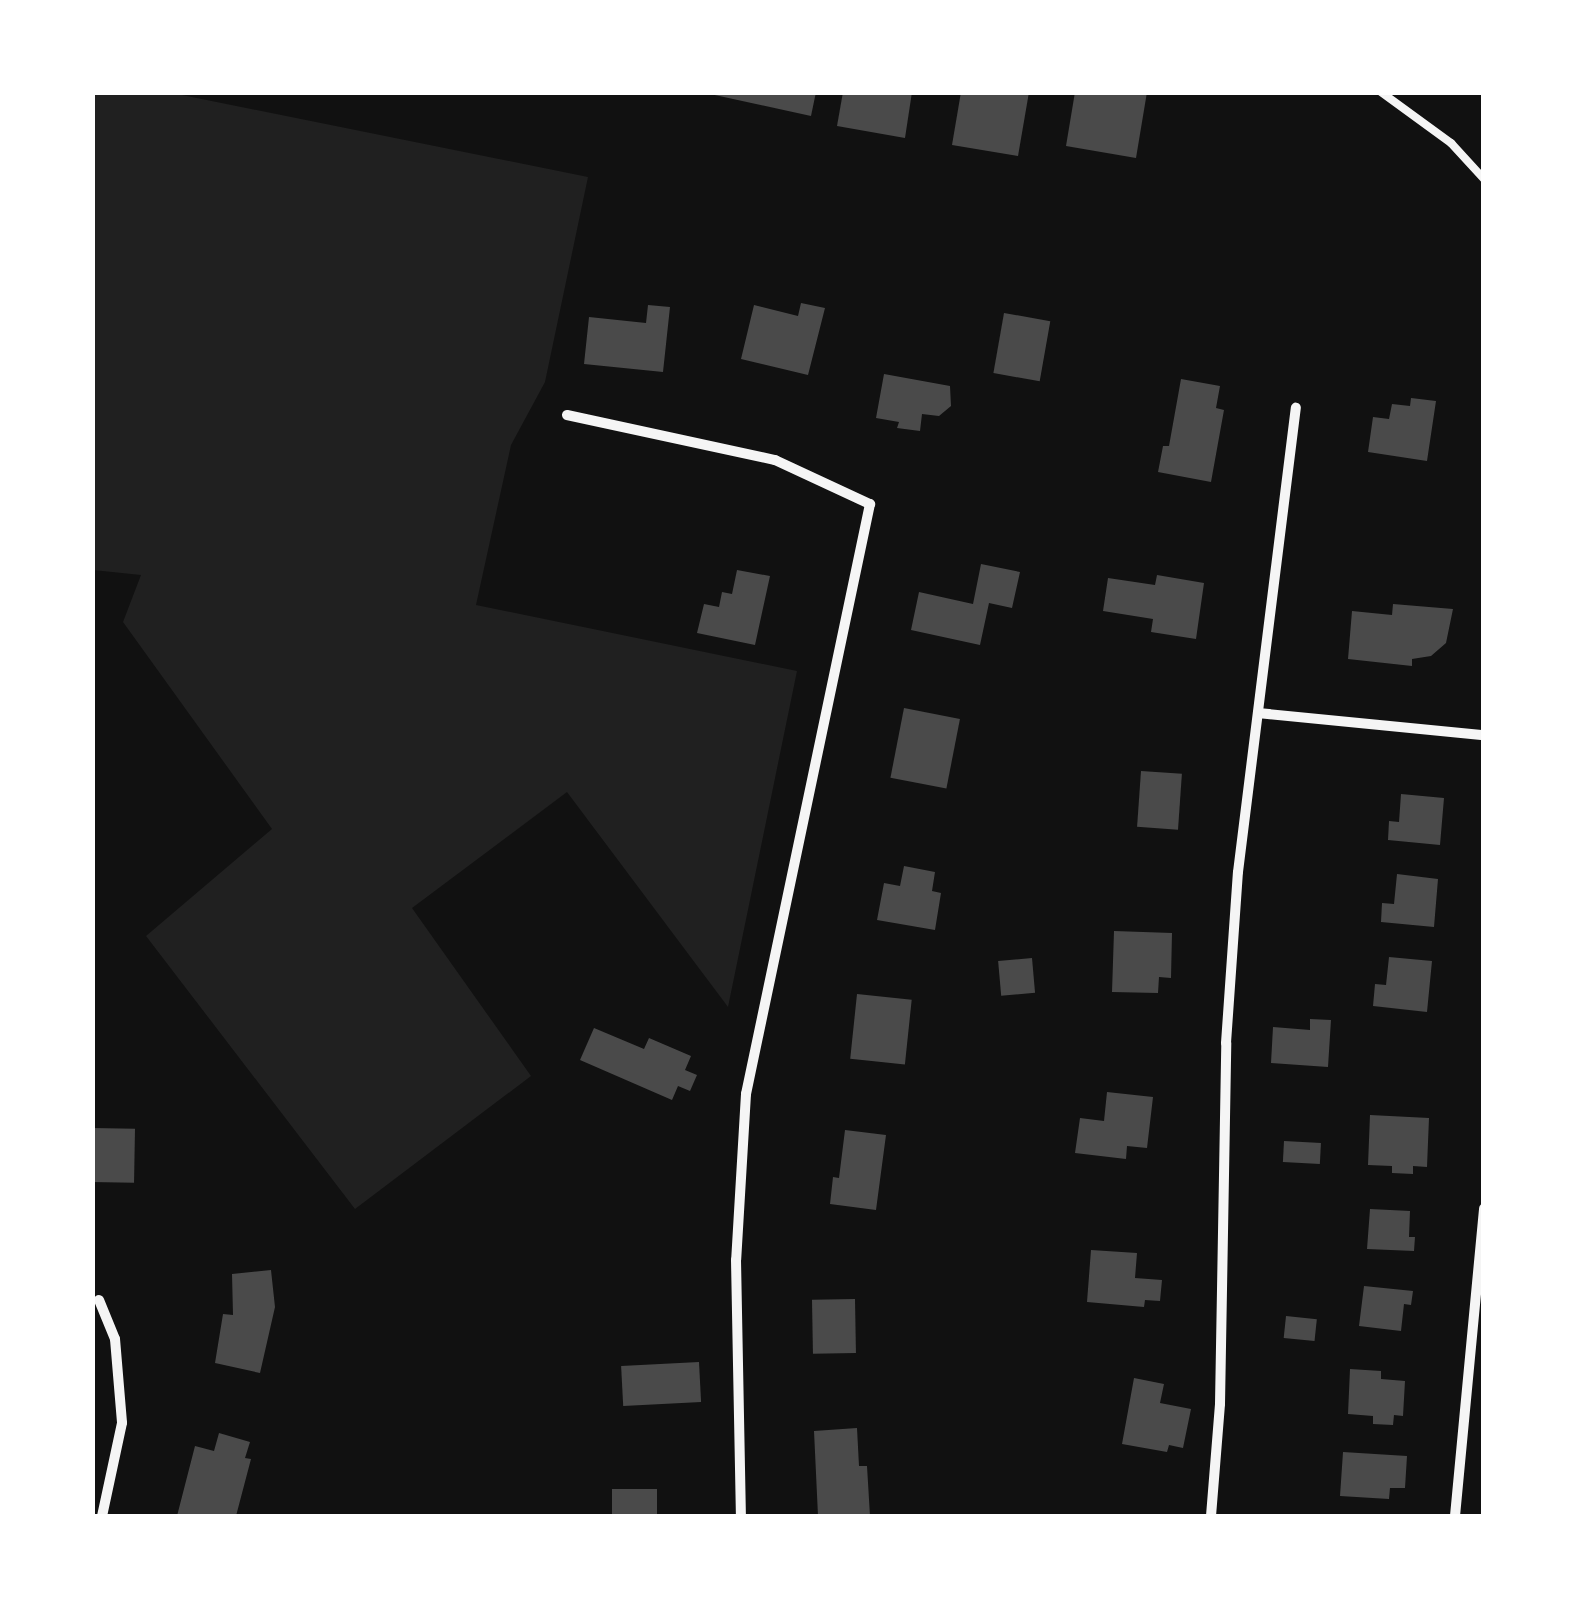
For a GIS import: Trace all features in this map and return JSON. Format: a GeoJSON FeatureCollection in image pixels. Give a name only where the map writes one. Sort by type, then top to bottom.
{"type":"FeatureCollection","features":[{"type":"Feature","properties":{"kind":"street"},"geometry":{"type":"LineString","coordinates":[[1211,1516],[1220,1404],[1226,1043],[1238,872],[1296,408]]}},
{"type":"Feature","properties":{"kind":"street"},"geometry":{"type":"LineString","coordinates":[[567,415],[775,460],[870,504],[746,1094],[736,1260],[741,1516]]}},
{"type":"Feature","properties":{"kind":"street"},"geometry":{"type":"LineString","coordinates":[[1258,713],[1484,735]]}},
{"type":"Feature","properties":{"kind":"street"},"geometry":{"type":"LineString","coordinates":[[1456,1516],[1484,1208]]}},
{"type":"Feature","properties":{"kind":"street"},"geometry":{"type":"LineString","coordinates":[[99,1300],[117,1352],[122,1422],[102,1516]]}},
{"type":"Feature","properties":{"kind":"lane"},"geometry":{"type":"LineString","coordinates":[[1381,92],[1451,143],[1484,179]]}},
{"type":"Feature","properties":{"kind":"shaded area"},"geometry":{"type":"Polygon","coordinates":[[[92,93],[172,93],[588,177],[545,382],[511,445],[476,605],[797,671],[728,1007],[567,792],[412,908],[531,1076],[355,1209],[146,936],[272,829],[123,622],[141,575],[93,570],[92,93]]]}},
{"type":"Feature","properties":{"kind":"building"},"geometry":{"type":"Polygon","coordinates":[[[701,92],[816,92],[811,116],[701,92]]]}},
{"type":"Feature","properties":{"kind":"building"},"geometry":{"type":"Polygon","coordinates":[[[843,92],[912,92],[905,138],[837,126],[843,92]]]}},
{"type":"Feature","properties":{"kind":"building"},"geometry":{"type":"Polygon","coordinates":[[[961,92],[1029,92],[1018,156],[952,145],[961,92]]]}},
{"type":"Feature","properties":{"kind":"building"},"geometry":{"type":"Polygon","coordinates":[[[1075,92],[1147,92],[1136,158],[1066,146],[1075,92]]]}},
{"type":"Feature","properties":{"kind":"building"},"geometry":{"type":"Polygon","coordinates":[[[801,303],[825,308],[808,375],[741,359],[754,305],[798,316],[801,303]]]}},
{"type":"Feature","properties":{"kind":"building"},"geometry":{"type":"Polygon","coordinates":[[[648,305],[670,307],[663,372],[584,364],[589,317],[646,323],[648,305]]]}},
{"type":"Feature","properties":{"kind":"building"},"geometry":{"type":"Polygon","coordinates":[[[1004,313],[1050,321],[1040,381],[993,373],[1004,313]]]}},
{"type":"Feature","properties":{"kind":"building"},"geometry":{"type":"Polygon","coordinates":[[[884,374],[950,386],[951,406],[939,416],[922,414],[920,431],[897,428],[899,422],[876,418],[884,374]]]}},
{"type":"Feature","properties":{"kind":"building"},"geometry":{"type":"Polygon","coordinates":[[[1181,379],[1220,386],[1216,408],[1224,410],[1211,482],[1158,472],[1163,446],[1169,446],[1181,379]]]}},
{"type":"Feature","properties":{"kind":"building"},"geometry":{"type":"Polygon","coordinates":[[[1411,398],[1436,401],[1427,461],[1368,452],[1373,417],[1389,419],[1392,404],[1410,406],[1411,398]]]}},
{"type":"Feature","properties":{"kind":"building"},"geometry":{"type":"Polygon","coordinates":[[[981,564],[1020,572],[1012,608],[989,603],[980,645],[911,630],[919,592],[973,604],[981,564]]]}},
{"type":"Feature","properties":{"kind":"building"},"geometry":{"type":"Polygon","coordinates":[[[737,570],[770,576],[755,645],[697,633],[704,604],[719,607],[722,592],[732,594],[737,570]]]}},
{"type":"Feature","properties":{"kind":"building"},"geometry":{"type":"Polygon","coordinates":[[[1157,575],[1204,583],[1196,639],[1151,632],[1153,619],[1103,611],[1108,578],[1155,585],[1157,575]]]}},
{"type":"Feature","properties":{"kind":"building"},"geometry":{"type":"Polygon","coordinates":[[[1393,604],[1453,609],[1446,643],[1431,656],[1412,659],[1412,666],[1348,659],[1352,611],[1392,615],[1393,604]]]}},
{"type":"Feature","properties":{"kind":"building"},"geometry":{"type":"Polygon","coordinates":[[[904,708],[960,719],[946,789],[890,778],[904,708]]]}},
{"type":"Feature","properties":{"kind":"building"},"geometry":{"type":"Polygon","coordinates":[[[1141,771],[1182,774],[1178,830],[1137,827],[1141,771]]]}},
{"type":"Feature","properties":{"kind":"building"},"geometry":{"type":"Polygon","coordinates":[[[1401,794],[1444,798],[1440,845],[1388,840],[1389,821],[1399,822],[1401,794]]]}},
{"type":"Feature","properties":{"kind":"building"},"geometry":{"type":"Polygon","coordinates":[[[904,866],[935,872],[932,891],[941,893],[935,930],[877,920],[884,883],[900,886],[904,866]]]}},
{"type":"Feature","properties":{"kind":"building"},"geometry":{"type":"Polygon","coordinates":[[[1397,874],[1438,879],[1434,927],[1381,922],[1382,903],[1394,904],[1397,874]]]}},
{"type":"Feature","properties":{"kind":"building"},"geometry":{"type":"Polygon","coordinates":[[[1114,931],[1172,933],[1171,978],[1159,977],[1158,993],[1112,992],[1114,931]]]}},
{"type":"Feature","properties":{"kind":"building"},"geometry":{"type":"Polygon","coordinates":[[[1389,957],[1432,961],[1427,1012],[1373,1006],[1375,984],[1386,985],[1389,957]]]}},
{"type":"Feature","properties":{"kind":"building"},"geometry":{"type":"Polygon","coordinates":[[[1032,958],[1035,993],[1001,996],[998,961],[1032,958]]]}},
{"type":"Feature","properties":{"kind":"building"},"geometry":{"type":"Polygon","coordinates":[[[857,994],[912,1000],[905,1064],[850,1059],[857,994]]]}},
{"type":"Feature","properties":{"kind":"building"},"geometry":{"type":"Polygon","coordinates":[[[1310,1019],[1331,1020],[1328,1067],[1271,1063],[1273,1027],[1310,1030],[1310,1019]]]}},
{"type":"Feature","properties":{"kind":"building"},"geometry":{"type":"Polygon","coordinates":[[[594,1028],[644,1049],[649,1038],[691,1056],[685,1070],[697,1075],[690,1091],[678,1086],[672,1100],[580,1060],[594,1028]]]}},
{"type":"Feature","properties":{"kind":"building"},"geometry":{"type":"Polygon","coordinates":[[[1107,1092],[1153,1097],[1147,1148],[1127,1146],[1126,1159],[1075,1153],[1080,1118],[1104,1121],[1107,1092]]]}},
{"type":"Feature","properties":{"kind":"building"},"geometry":{"type":"Polygon","coordinates":[[[1370,1115],[1429,1118],[1427,1167],[1413,1166],[1413,1174],[1392,1173],[1392,1166],[1368,1165],[1370,1115]]]}},
{"type":"Feature","properties":{"kind":"building"},"geometry":{"type":"Polygon","coordinates":[[[92,1128],[135,1129],[134,1183],[92,1182],[92,1128]]]}},
{"type":"Feature","properties":{"kind":"building"},"geometry":{"type":"Polygon","coordinates":[[[845,1130],[886,1135],[876,1210],[830,1204],[833,1177],[839,1178],[845,1130]]]}},
{"type":"Feature","properties":{"kind":"building"},"geometry":{"type":"Polygon","coordinates":[[[1284,1141],[1321,1143],[1320,1164],[1283,1162],[1284,1141]]]}},
{"type":"Feature","properties":{"kind":"building"},"geometry":{"type":"Polygon","coordinates":[[[1370,1209],[1410,1211],[1409,1237],[1415,1237],[1414,1251],[1367,1249],[1370,1209]]]}},
{"type":"Feature","properties":{"kind":"building"},"geometry":{"type":"Polygon","coordinates":[[[1091,1250],[1137,1253],[1135,1278],[1162,1280],[1160,1301],[1145,1300],[1144,1307],[1087,1302],[1091,1250]]]}},
{"type":"Feature","properties":{"kind":"building"},"geometry":{"type":"Polygon","coordinates":[[[271,1270],[275,1307],[260,1373],[215,1363],[223,1314],[233,1315],[232,1274],[271,1270]]]}},
{"type":"Feature","properties":{"kind":"building"},"geometry":{"type":"Polygon","coordinates":[[[1364,1286],[1413,1291],[1411,1305],[1404,1304],[1401,1331],[1359,1326],[1364,1286]]]}},
{"type":"Feature","properties":{"kind":"building"},"geometry":{"type":"Polygon","coordinates":[[[855,1299],[856,1353],[813,1354],[812,1300],[855,1299]]]}},
{"type":"Feature","properties":{"kind":"building"},"geometry":{"type":"Polygon","coordinates":[[[1286,1316],[1317,1319],[1315,1341],[1284,1338],[1286,1316]]]}},
{"type":"Feature","properties":{"kind":"building"},"geometry":{"type":"Polygon","coordinates":[[[699,1362],[701,1402],[623,1406],[621,1366],[699,1362]]]}},
{"type":"Feature","properties":{"kind":"building"},"geometry":{"type":"Polygon","coordinates":[[[1350,1369],[1381,1371],[1381,1379],[1405,1381],[1403,1416],[1394,1415],[1393,1425],[1373,1424],[1373,1416],[1348,1414],[1350,1369]]]}},
{"type":"Feature","properties":{"kind":"building"},"geometry":{"type":"Polygon","coordinates":[[[1134,1378],[1164,1384],[1160,1403],[1191,1409],[1183,1448],[1169,1445],[1167,1452],[1122,1444],[1134,1378]]]}},
{"type":"Feature","properties":{"kind":"building"},"geometry":{"type":"Polygon","coordinates":[[[857,1428],[859,1466],[867,1466],[870,1516],[818,1516],[814,1431],[857,1428]]]}},
{"type":"Feature","properties":{"kind":"building"},"geometry":{"type":"Polygon","coordinates":[[[219,1433],[250,1442],[245,1458],[251,1459],[236,1516],[177,1516],[195,1446],[214,1451],[219,1433]]]}},
{"type":"Feature","properties":{"kind":"building"},"geometry":{"type":"Polygon","coordinates":[[[1343,1452],[1407,1456],[1405,1488],[1390,1488],[1389,1499],[1340,1496],[1343,1452]]]}},
{"type":"Feature","properties":{"kind":"building"},"geometry":{"type":"Polygon","coordinates":[[[612,1489],[657,1489],[657,1516],[612,1516],[612,1489]]]}}]}
